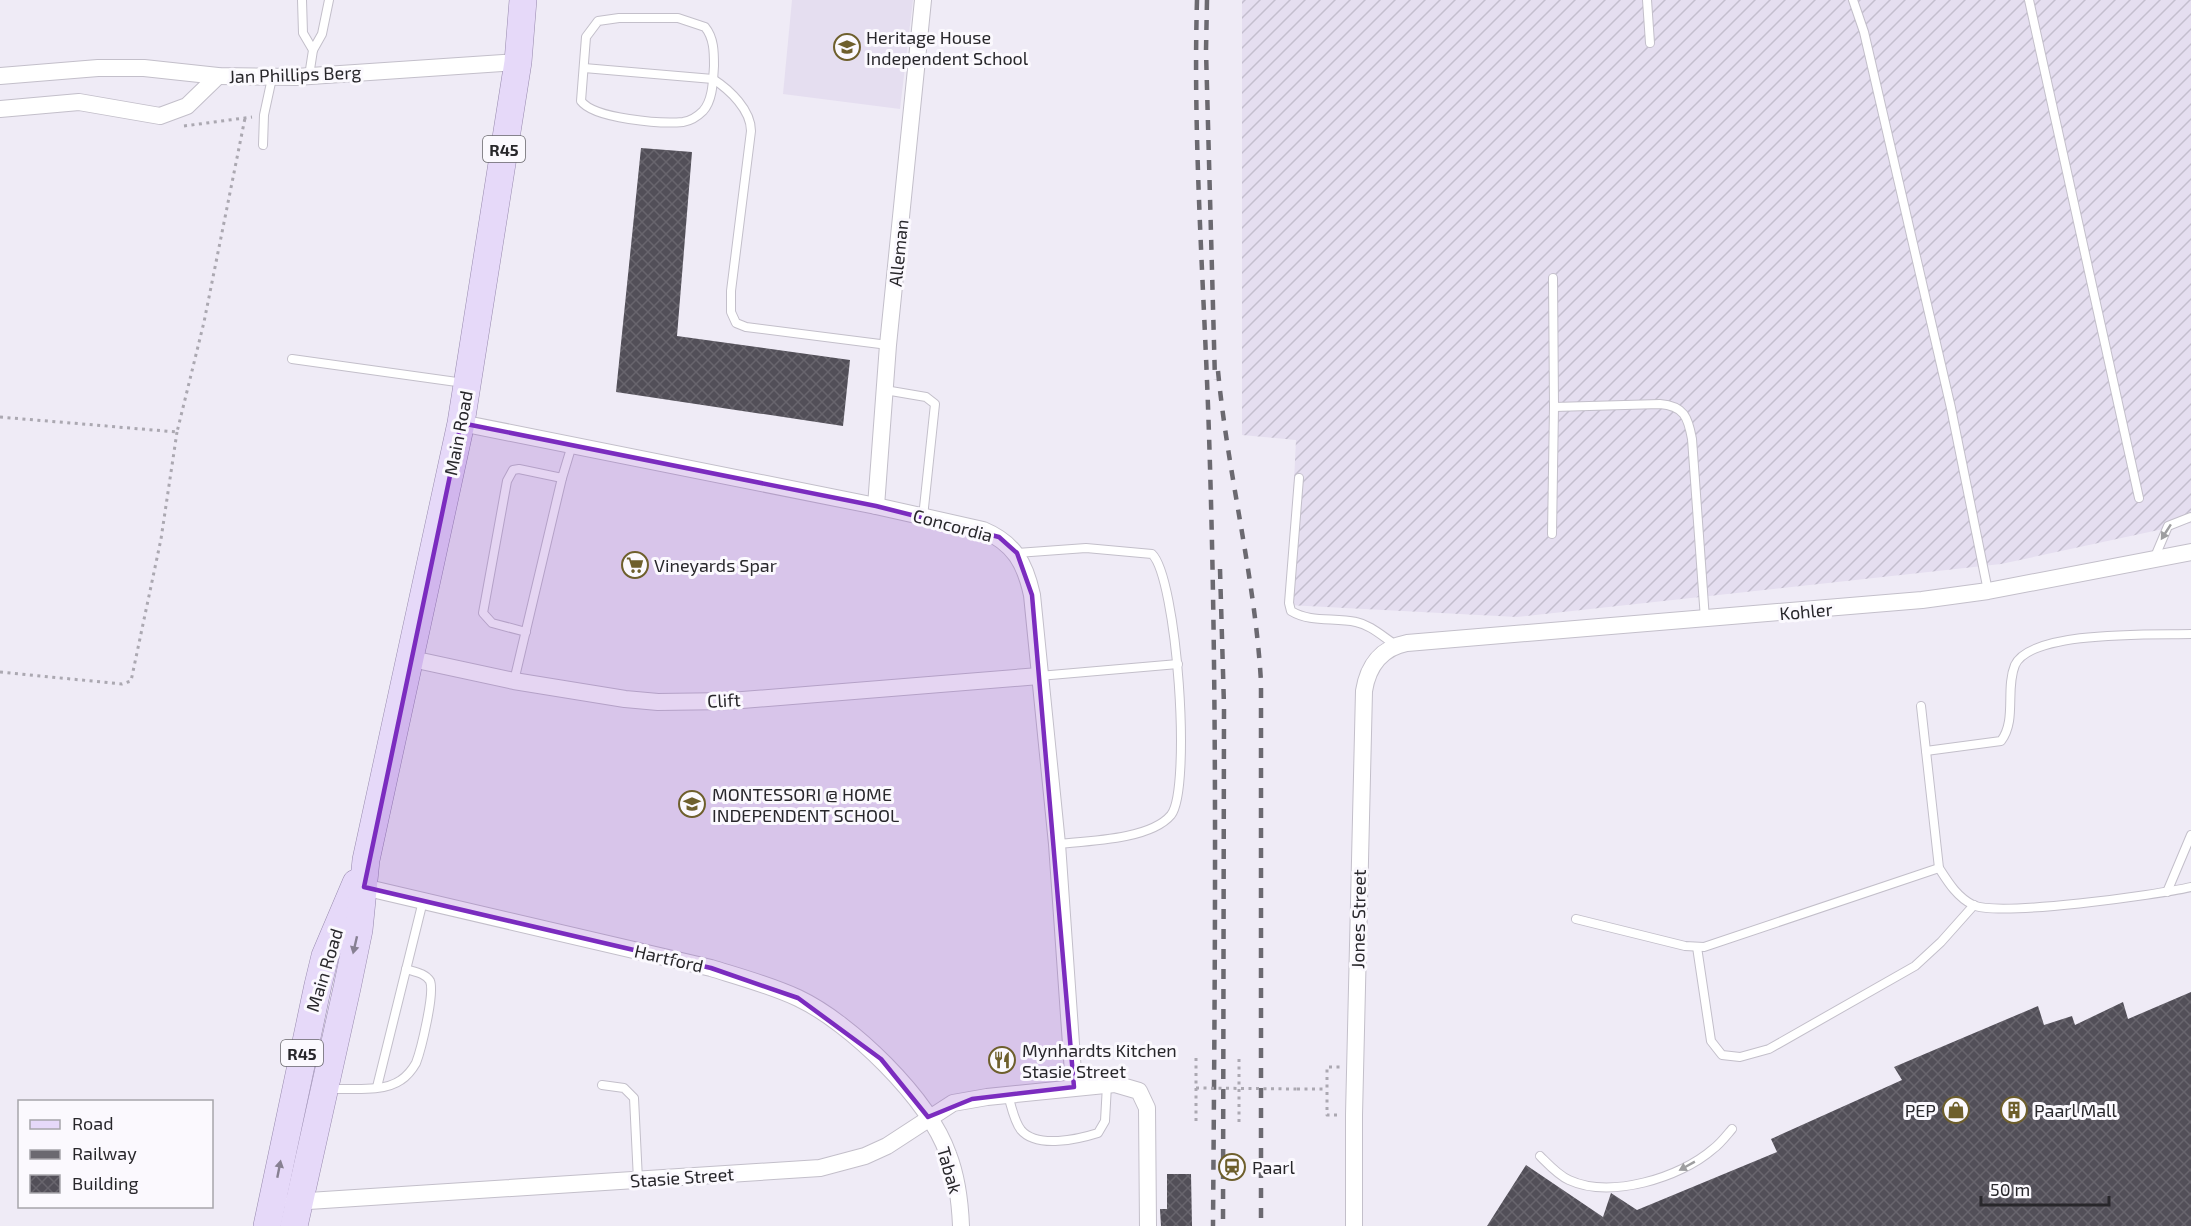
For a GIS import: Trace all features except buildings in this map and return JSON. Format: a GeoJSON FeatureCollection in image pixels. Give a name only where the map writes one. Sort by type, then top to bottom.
{"type":"FeatureCollection","features":[{"type":"Feature","properties":{"kind":"main road","name":"Main Road"},"geometry":{"type":"LineString","coordinates":[[297,1214],[359,930],[360,886],[412,659],[461,423],[518,62],[523,0]]}},
{"type":"Feature","properties":{"kind":"main road","name":"Main Road"},"geometry":{"type":"LineString","coordinates":[[270,1214],[320,975],[328,947],[360,886]]}},
{"type":"Feature","properties":{"kind":"street","name":"Alleman"},"geometry":{"type":"LineString","coordinates":[[876,506],[888,345],[923,0]]}},
{"type":"Feature","properties":{"kind":"street","name":"Jan Phillips Berg"},"geometry":{"type":"LineString","coordinates":[[0,76],[98,68],[144,68],[218,76],[272,78],[518,62]]}},
{"type":"Feature","properties":{"kind":"street"},"geometry":{"type":"LineString","coordinates":[[0,109],[79,102],[160,116],[188,106],[218,76]]}},
{"type":"Feature","properties":{"kind":"street","name":"Concordia"},"geometry":{"type":"LineString","coordinates":[[461,423],[876,506],[983,530],[999,537],[1017,553],[1028,573],[1032,595],[1057,844],[1074,1087]]}},
{"type":"Feature","properties":{"kind":"street","name":"Kohler"},"geometry":{"type":"LineString","coordinates":[[1396,645],[1863,607],[1988,591],[2191,552]]}},
{"type":"Feature","properties":{"kind":"street","name":"Jones Street"},"geometry":{"type":"LineString","coordinates":[[1354,1226],[1354,1068],[1364,691],[1370,669],[1378,658],[1396,645]]}},
{"type":"Feature","properties":{"kind":"street","name":"Clift"},"geometry":{"type":"LineString","coordinates":[[412,659],[514,681],[625,699],[693,702],[1039,676]]}},
{"type":"Feature","properties":{"kind":"street","name":"Hartford"},"geometry":{"type":"LineString","coordinates":[[360,886],[711,968],[761,983],[798,998],[822,1011],[881,1059],[928,1117]]}},
{"type":"Feature","properties":{"kind":"street","name":"Stasie Street"},"geometry":{"type":"LineString","coordinates":[[270,1214],[297,1214],[638,1180],[820,1168],[865,1156],[887,1146],[928,1117],[953,1103],[1074,1087],[1124,1085],[1144,1096],[1149,1119],[1148,1226]]}},
{"type":"Feature","properties":{"kind":"street","name":"Tabak"},"geometry":{"type":"LineString","coordinates":[[928,1117],[941,1138],[956,1179],[961,1226]]}},
{"type":"Feature","properties":{"kind":"lane"},"geometry":{"type":"LineString","coordinates":[[302,0],[303,33],[313,50]]}},
{"type":"Feature","properties":{"kind":"lane"},"geometry":{"type":"LineString","coordinates":[[309,76],[313,50],[322,34],[329,0]]}},
{"type":"Feature","properties":{"kind":"lane"},"geometry":{"type":"LineString","coordinates":[[1647,0],[1650,43]]}},
{"type":"Feature","properties":{"kind":"lane"},"geometry":{"type":"LineString","coordinates":[[1853,0],[1864,32],[1949,397],[1988,591]]}},
{"type":"Feature","properties":{"kind":"lane"},"geometry":{"type":"LineString","coordinates":[[2030,0],[2139,498]]}},
{"type":"Feature","properties":{"kind":"lane"},"geometry":{"type":"LineString","coordinates":[[620,18],[678,18],[699,23],[709,32],[714,51],[713,80],[707,104],[691,119],[673,122],[621,117],[586,108],[582,101],[586,37],[598,21],[620,18]]}},
{"type":"Feature","properties":{"kind":"lane"},"geometry":{"type":"LineString","coordinates":[[584,68],[713,80],[740,104],[751,122],[730,291],[731,312],[736,323],[746,327],[888,345]]}},
{"type":"Feature","properties":{"kind":"lane"},"geometry":{"type":"LineString","coordinates":[[263,145],[264,115],[272,78]]}},
{"type":"Feature","properties":{"kind":"lane"},"geometry":{"type":"LineString","coordinates":[[1552,534],[1553,278]]}},
{"type":"Feature","properties":{"kind":"lane"},"geometry":{"type":"LineString","coordinates":[[292,359],[468,384]]}},
{"type":"Feature","properties":{"kind":"lane"},"geometry":{"type":"LineString","coordinates":[[885,390],[926,397],[935,404],[923,516]]}},
{"type":"Feature","properties":{"kind":"lane"},"geometry":{"type":"LineString","coordinates":[[1554,407],[1660,404],[1676,406],[1687,415],[1692,439],[1705,619]]}},
{"type":"Feature","properties":{"kind":"lane"},"geometry":{"type":"LineString","coordinates":[[514,681],[562,478],[572,445]]}},
{"type":"Feature","properties":{"kind":"lane"},"geometry":{"type":"LineString","coordinates":[[526,632],[492,623],[483,613],[507,481],[513,470],[519,469],[562,478]]}},
{"type":"Feature","properties":{"kind":"lane"},"geometry":{"type":"LineString","coordinates":[[1299,478],[1289,603],[1291,611],[1312,619],[1347,620],[1365,625],[1396,645]]}},
{"type":"Feature","properties":{"kind":"lane"},"geometry":{"type":"LineString","coordinates":[[2154,559],[2168,526],[2191,517]]}},
{"type":"Feature","properties":{"kind":"lane"},"geometry":{"type":"LineString","coordinates":[[1017,553],[1086,548],[1152,554],[1160,565],[1178,664],[1180,789],[1176,807],[1170,816],[1143,831],[1109,838],[1057,844]]}},
{"type":"Feature","properties":{"kind":"lane"},"geometry":{"type":"LineString","coordinates":[[1926,751],[2001,741],[2007,732],[2013,671],[2020,657],[2035,647],[2065,640],[2191,634]]}},
{"type":"Feature","properties":{"kind":"lane"},"geometry":{"type":"LineString","coordinates":[[1039,676],[1178,664]]}},
{"type":"Feature","properties":{"kind":"lane"},"geometry":{"type":"LineString","coordinates":[[1921,706],[1939,868],[1952,888],[1974,905],[1988,909],[2009,908],[2167,892],[2191,887]]}},
{"type":"Feature","properties":{"kind":"lane"},"geometry":{"type":"LineString","coordinates":[[2167,892],[2191,835]]}},
{"type":"Feature","properties":{"kind":"lane"},"geometry":{"type":"LineString","coordinates":[[1576,919],[1697,947],[1723,943],[1813,909],[1939,868]]}},
{"type":"Feature","properties":{"kind":"lane"},"geometry":{"type":"LineString","coordinates":[[377,1087],[423,901]]}},
{"type":"Feature","properties":{"kind":"lane"},"geometry":{"type":"LineString","coordinates":[[1697,947],[1711,1041],[1722,1055],[1740,1057],[1769,1049],[1915,966],[1941,942],[1974,905]]}},
{"type":"Feature","properties":{"kind":"lane"},"geometry":{"type":"LineString","coordinates":[[326,1089],[377,1087],[399,1082],[410,1073],[416,1062],[431,985],[423,974],[406,969]]}},
{"type":"Feature","properties":{"kind":"lane"},"geometry":{"type":"LineString","coordinates":[[602,1085],[624,1088],[634,1098],[638,1180]]}},
{"type":"Feature","properties":{"kind":"lane"},"geometry":{"type":"LineString","coordinates":[[1008,1095],[1021,1130],[1031,1137],[1054,1140],[1091,1135],[1102,1129],[1107,1085]]}},
{"type":"Feature","properties":{"kind":"lane"},"geometry":{"type":"LineString","coordinates":[[1540,1156],[1560,1175],[1583,1185],[1596,1187],[1632,1184],[1663,1177],[1693,1162],[1714,1149],[1732,1129]]}},
{"type":"Feature","properties":{"kind":"path"},"geometry":{"type":"LineString","coordinates":[[0,672],[122,684],[130,681],[161,539],[177,432],[204,322],[245,118]]}},
{"type":"Feature","properties":{"kind":"path"},"geometry":{"type":"LineString","coordinates":[[0,417],[177,432]]}},
{"type":"Feature","properties":{"kind":"path"},"geometry":{"type":"LineString","coordinates":[[1196,1056],[1196,1121]]}},
{"type":"Feature","properties":{"kind":"path"},"geometry":{"type":"LineString","coordinates":[[1239,1056],[1239,1122]]}},
{"type":"Feature","properties":{"kind":"path"},"geometry":{"type":"LineString","coordinates":[[1354,1068],[1328,1067],[1327,1115],[1354,1115]]}},
{"type":"Feature","properties":{"kind":"path"},"geometry":{"type":"LineString","coordinates":[[1196,1088],[1328,1089]]}},
{"type":"Feature","properties":{"kind":"highlighted area"},"geometry":{"type":"Polygon","coordinates":[[[461,423],[876,506],[999,537],[1017,553],[1032,595],[1074,1087],[972,1099],[928,1117],[881,1059],[798,998],[711,968],[364,887],[461,423]]]}},
{"type":"Feature","properties":{"kind":"shaded area","name":"Heritage House Independent School"},"geometry":{"type":"Polygon","coordinates":[[[792,0],[913,0],[900,109],[783,94],[792,0]]]}},
{"type":"Feature","properties":{"kind":"shaded area"},"geometry":{"type":"Polygon","coordinates":[[[1242,0],[2191,0],[2191,523],[2001,564],[1517,617],[1288,605],[1296,440],[1242,435],[1242,0]]]}},
{"type":"Feature","properties":{"kind":"railway"},"geometry":{"type":"LineString","coordinates":[[1197,0],[1197,152],[1208,406],[1213,611],[1215,816],[1213,1226]]}},
{"type":"Feature","properties":{"kind":"railway"},"geometry":{"type":"LineString","coordinates":[[1207,0],[1206,51],[1215,380]]}},
{"type":"Feature","properties":{"kind":"railway"},"geometry":{"type":"LineString","coordinates":[[1218,371],[1222,410],[1253,604],[1261,682],[1261,1226]]}},
{"type":"Feature","properties":{"kind":"railway"},"geometry":{"type":"LineString","coordinates":[[1220,569],[1224,706],[1223,1226]]}},
{"type":"Feature","properties":{"kind":"place","name":"Heritage House Independent School"},"geometry":{"type":"Point","coordinates":[847,47]}},
{"type":"Feature","properties":{"kind":"place","name":"Vineyards Spar"},"geometry":{"type":"Point","coordinates":[635,565]}},
{"type":"Feature","properties":{"kind":"place","name":"MONTESSORI @ HOME INDEPENDENT SCHOOL"},"geometry":{"type":"Point","coordinates":[692,804]}},
{"type":"Feature","properties":{"kind":"place","name":"Mynhardts Kitchen Stasie Street"},"geometry":{"type":"Point","coordinates":[1002,1060]}},
{"type":"Feature","properties":{"kind":"place","name":"PEP"},"geometry":{"type":"Point","coordinates":[1956,1110]}},
{"type":"Feature","properties":{"kind":"place","name":"Paarl Mall"},"geometry":{"type":"Point","coordinates":[2014,1110]}},
{"type":"Feature","properties":{"kind":"place","name":"Paarl"},"geometry":{"type":"Point","coordinates":[1232,1167]}}]}
